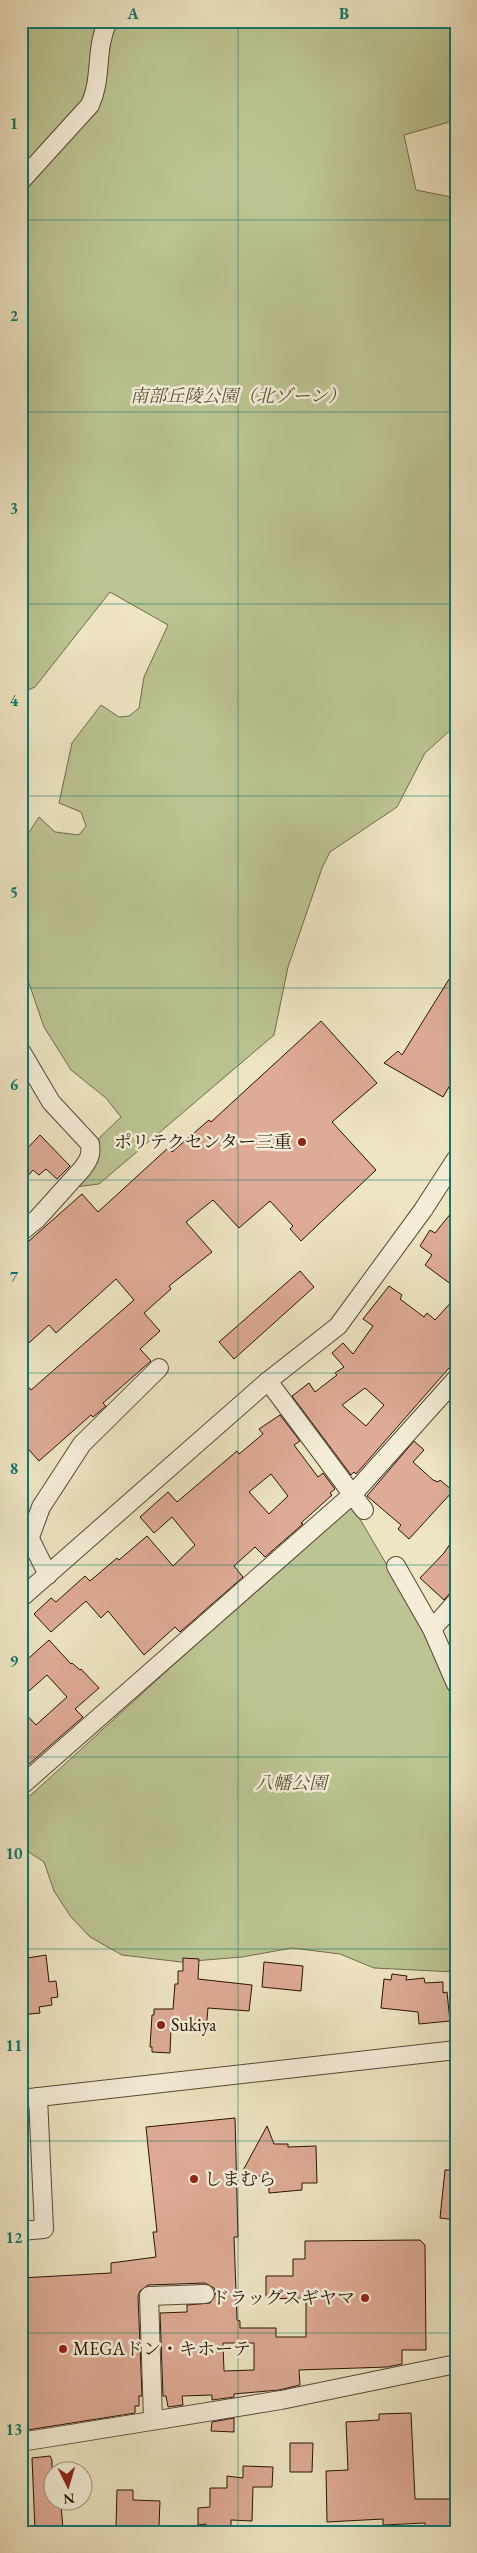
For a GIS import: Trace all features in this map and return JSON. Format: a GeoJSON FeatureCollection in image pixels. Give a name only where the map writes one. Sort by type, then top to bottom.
{"type":"FeatureCollection","features":[{"type":"Feature","properties":{"kind":"street"},"geometry":{"type":"LineString","coordinates":[[21,181],[90,105],[97,90],[98,49],[108,21]]}},
{"type":"Feature","properties":{"kind":"street"},"geometry":{"type":"LineString","coordinates":[[21,1051],[52,1102],[90,1144],[92,1151],[89,1160],[82,1169],[37,1219],[21,1232]]}},
{"type":"Feature","properties":{"kind":"street"},"geometry":{"type":"LineString","coordinates":[[21,1598],[268,1381],[338,1326],[423,1210],[455,1161]]}},
{"type":"Feature","properties":{"kind":"street"},"geometry":{"type":"LineString","coordinates":[[30,1537],[41,1507],[82,1444],[159,1368]]}},
{"type":"Feature","properties":{"kind":"street"},"geometry":{"type":"LineString","coordinates":[[21,1786],[353,1494],[456,1379]]}},
{"type":"Feature","properties":{"kind":"street"},"geometry":{"type":"LineString","coordinates":[[268,1381],[364,1510]]}},
{"type":"Feature","properties":{"kind":"street"},"geometry":{"type":"LineString","coordinates":[[21,1521],[48,1575]]}},
{"type":"Feature","properties":{"kind":"street"},"geometry":{"type":"LineString","coordinates":[[396,1566],[432,1629],[456,1684]]}},
{"type":"Feature","properties":{"kind":"street"},"geometry":{"type":"LineString","coordinates":[[432,1629],[456,1602]]}},
{"type":"Feature","properties":{"kind":"street"},"geometry":{"type":"LineString","coordinates":[[21,2231],[44,2229],[30,2098],[456,2050]]}},
{"type":"Feature","properties":{"kind":"street"},"geometry":{"type":"LineString","coordinates":[[154,2420],[149,2296],[206,2294]]}},
{"type":"Feature","properties":{"kind":"street"},"geometry":{"type":"LineString","coordinates":[[21,2442],[281,2400],[456,2364]]}},
{"type":"Feature","properties":{"kind":"green space","name":"南部丘陵公園（北ゾーン）"},"geometry":{"type":"Polygon","coordinates":[[[21,21],[456,21],[456,120],[404,135],[416,190],[456,198],[456,725],[425,753],[397,807],[330,852],[322,868],[288,967],[274,1035],[99,1184],[75,1187],[95,1142],[121,1117],[106,1098],[71,1070],[44,1027],[21,960],[21,845],[39,817],[55,832],[79,835],[86,826],[81,812],[59,803],[72,743],[101,705],[119,717],[129,716],[139,708],[144,677],[168,625],[110,592],[35,687],[21,693],[21,21]]]}},
{"type":"Feature","properties":{"kind":"green space","name":"八幡公園"},"geometry":{"type":"Polygon","coordinates":[[[346,1507],[354,1509],[424,1628],[456,1703],[456,1972],[374,1968],[340,1954],[292,1948],[242,1957],[181,1962],[122,1955],[90,1937],[71,1917],[54,1891],[44,1862],[21,1847],[21,1801],[31,1795],[346,1507]]]}},
{"type":"Feature","properties":{"kind":"building"},"geometry":{"type":"Polygon","coordinates":[[[456,968],[456,1075],[443,1097],[384,1063],[398,1051],[402,1055],[456,968]]]}},
{"type":"Feature","properties":{"kind":"building"},"geometry":{"type":"Polygon","coordinates":[[[321,1021],[377,1083],[332,1122],[376,1170],[301,1241],[290,1229],[293,1226],[270,1201],[239,1228],[213,1200],[186,1222],[212,1252],[169,1286],[171,1289],[144,1313],[160,1331],[140,1349],[151,1361],[103,1403],[106,1406],[93,1417],[91,1415],[39,1461],[21,1441],[21,1378],[31,1390],[134,1300],[116,1279],[56,1333],[49,1325],[21,1350],[21,1248],[82,1194],[98,1212],[168,1148],[172,1152],[209,1120],[211,1122],[321,1021]]]}},
{"type":"Feature","properties":{"kind":"building"},"geometry":{"type":"Polygon","coordinates":[[[40,1135],[70,1166],[57,1179],[46,1169],[39,1175],[33,1170],[21,1184],[21,1155],[40,1135]]]}},
{"type":"Feature","properties":{"kind":"building"},"geometry":{"type":"Polygon","coordinates":[[[456,1207],[456,1288],[425,1265],[432,1255],[420,1246],[430,1230],[435,1233],[456,1207]]]}},
{"type":"Feature","properties":{"kind":"building"},"geometry":{"type":"Polygon","coordinates":[[[300,1271],[314,1287],[234,1359],[219,1342],[300,1271]]]}},
{"type":"Feature","properties":{"kind":"building"},"geometry":{"type":"Polygon","coordinates":[[[389,1286],[402,1295],[400,1299],[424,1317],[427,1313],[435,1320],[456,1297],[456,1360],[356,1474],[354,1472],[351,1475],[292,1396],[309,1383],[315,1392],[337,1375],[335,1373],[344,1367],[332,1353],[343,1343],[353,1354],[373,1326],[363,1319],[389,1286]],[[365,1388],[342,1405],[366,1426],[384,1405],[365,1388]]]}},
{"type":"Feature","properties":{"kind":"building"},"geometry":{"type":"Polygon","coordinates":[[[280,1415],[300,1441],[294,1445],[318,1477],[323,1473],[335,1489],[330,1493],[332,1495],[301,1523],[303,1524],[265,1557],[255,1547],[234,1566],[243,1577],[180,1632],[175,1627],[144,1655],[108,1611],[101,1618],[86,1601],[51,1632],[34,1614],[51,1598],[56,1602],[85,1576],[90,1581],[147,1536],[173,1566],[195,1545],[172,1517],[154,1533],[140,1517],[168,1492],[177,1502],[237,1451],[239,1454],[263,1434],[259,1429],[280,1415]],[[271,1474],[249,1492],[269,1514],[288,1496],[271,1474]]]}},
{"type":"Feature","properties":{"kind":"building"},"geometry":{"type":"Polygon","coordinates":[[[414,1441],[424,1450],[413,1462],[433,1480],[438,1482],[440,1480],[453,1491],[409,1539],[398,1529],[401,1525],[367,1496],[414,1441]]]}},
{"type":"Feature","properties":{"kind":"building"},"geometry":{"type":"Polygon","coordinates":[[[456,1535],[456,1586],[444,1600],[420,1578],[444,1553],[456,1535]]]}},
{"type":"Feature","properties":{"kind":"building"},"geometry":{"type":"Polygon","coordinates":[[[49,1640],[71,1664],[81,1669],[99,1688],[75,1709],[83,1717],[21,1771],[21,1709],[36,1725],[67,1697],[47,1675],[21,1698],[21,1665],[49,1640]]]}},
{"type":"Feature","properties":{"kind":"building"},"geometry":{"type":"Polygon","coordinates":[[[46,1955],[49,1982],[56,1981],[58,1997],[51,1998],[52,2005],[39,2007],[40,2013],[21,2015],[21,1959],[46,1955]]]}},
{"type":"Feature","properties":{"kind":"building"},"geometry":{"type":"Polygon","coordinates":[[[183,1958],[199,1959],[198,1979],[252,1985],[249,2011],[208,2008],[206,2031],[171,2029],[170,2053],[152,2052],[152,2047],[150,2047],[152,2015],[154,2015],[154,2009],[173,2009],[175,1984],[178,1984],[178,1971],[183,1971],[183,1958]]]}},
{"type":"Feature","properties":{"kind":"building"},"geometry":{"type":"Polygon","coordinates":[[[264,1962],[303,1966],[301,1991],[262,1987],[264,1962]]]}},
{"type":"Feature","properties":{"kind":"building"},"geometry":{"type":"Polygon","coordinates":[[[392,1974],[407,1976],[406,1980],[424,1978],[425,1983],[443,1982],[443,1993],[447,1992],[450,2021],[419,2024],[418,2012],[381,2008],[384,1979],[391,1980],[392,1974]]]}},
{"type":"Feature","properties":{"kind":"building"},"geometry":{"type":"Polygon","coordinates":[[[235,2118],[238,2237],[234,2237],[237,2320],[240,2321],[240,2328],[276,2328],[276,2337],[306,2337],[306,2298],[266,2299],[266,2276],[293,2276],[293,2259],[305,2259],[305,2241],[420,2240],[425,2245],[426,2350],[402,2350],[402,2364],[387,2367],[299,2370],[300,2385],[279,2390],[234,2394],[234,2397],[212,2400],[212,2395],[182,2396],[183,2405],[168,2407],[166,2396],[163,2396],[160,2313],[187,2312],[187,2305],[210,2303],[216,2293],[214,2288],[205,2283],[148,2285],[140,2291],[138,2296],[142,2396],[139,2396],[139,2406],[135,2406],[135,2413],[21,2431],[21,2278],[111,2273],[111,2263],[156,2257],[153,2232],[157,2232],[146,2127],[235,2118]],[[223,2343],[224,2371],[254,2370],[254,2343],[223,2343]]]}},
{"type":"Feature","properties":{"kind":"building"},"geometry":{"type":"Polygon","coordinates":[[[267,2126],[274,2144],[288,2144],[288,2147],[316,2146],[317,2183],[302,2183],[302,2190],[269,2193],[269,2176],[240,2176],[267,2126]]]}},
{"type":"Feature","properties":{"kind":"building"},"geometry":{"type":"Polygon","coordinates":[[[445,2170],[456,2170],[456,2220],[440,2218],[445,2170]]]}},
{"type":"Feature","properties":{"kind":"building"},"geometry":{"type":"Polygon","coordinates":[[[411,2413],[415,2499],[454,2499],[453,2532],[425,2532],[425,2523],[383,2525],[383,2519],[327,2522],[326,2471],[348,2470],[346,2422],[379,2420],[379,2414],[411,2413]]]}},
{"type":"Feature","properties":{"kind":"building"},"geometry":{"type":"Polygon","coordinates":[[[234,2418],[234,2432],[211,2431],[212,2422],[234,2418]]]}},
{"type":"Feature","properties":{"kind":"building"},"geometry":{"type":"Polygon","coordinates":[[[290,2443],[313,2443],[312,2472],[290,2472],[290,2443]]]}},
{"type":"Feature","properties":{"kind":"building"},"geometry":{"type":"Polygon","coordinates":[[[50,2456],[52,2460],[42,2460],[42,2510],[61,2510],[63,2529],[35,2530],[32,2458],[50,2456]]]}},
{"type":"Feature","properties":{"kind":"building"},"geometry":{"type":"Polygon","coordinates":[[[243,2466],[273,2467],[272,2487],[253,2487],[252,2521],[231,2520],[231,2526],[222,2526],[223,2530],[206,2531],[206,2524],[198,2525],[198,2508],[210,2507],[210,2488],[227,2488],[227,2476],[243,2478],[243,2466]]]}},
{"type":"Feature","properties":{"kind":"building"},"geometry":{"type":"Polygon","coordinates":[[[117,2490],[133,2490],[133,2500],[160,2501],[159,2526],[116,2527],[117,2490]]]}},
{"type":"Feature","properties":{"kind":"place","name":"ポリテクセンター三重"},"geometry":{"type":"Point","coordinates":[302,1142]}},
{"type":"Feature","properties":{"kind":"place","name":"Sukiya"},"geometry":{"type":"Point","coordinates":[161,2025]}},
{"type":"Feature","properties":{"kind":"place","name":"しまむら"},"geometry":{"type":"Point","coordinates":[194,2179]}},
{"type":"Feature","properties":{"kind":"place","name":"ドラッグスギヤマ"},"geometry":{"type":"Point","coordinates":[365,2298]}},
{"type":"Feature","properties":{"kind":"place","name":"MEGAドン・キホーテ"},"geometry":{"type":"Point","coordinates":[63,2349]}}]}
